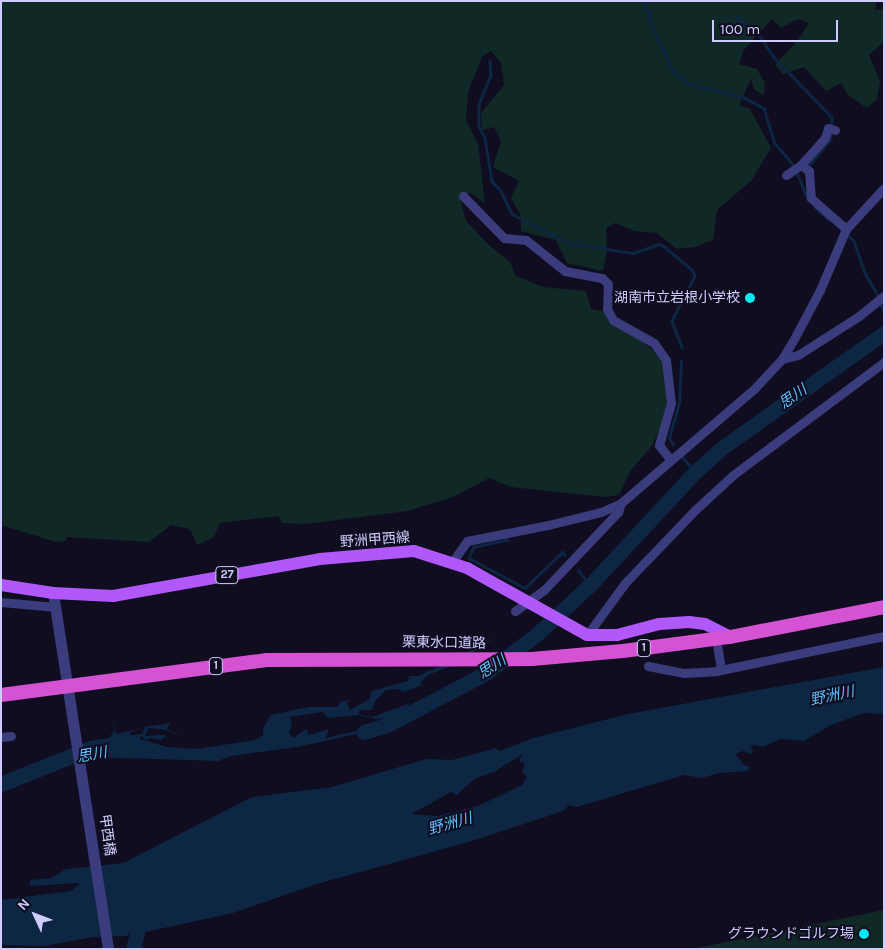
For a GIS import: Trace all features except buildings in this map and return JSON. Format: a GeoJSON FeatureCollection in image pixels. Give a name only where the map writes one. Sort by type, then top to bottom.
{"type":"FeatureCollection","features":[{"type":"Feature","properties":{"kind":"highway","name":"栗東水口道路"},"geometry":{"type":"LineString","coordinates":[[1,695],[267,660],[432,660],[557,657],[723,638],[884,607]]}},
{"type":"Feature","properties":{"kind":"main road","name":"野洲甲西線"},"geometry":{"type":"LineString","coordinates":[[1,585],[53,593],[113,596],[251,570],[376,553],[414,551],[453,561],[585,634],[618,635],[659,624],[689,622],[705,624],[723,638]]}},
{"type":"Feature","properties":{"kind":"street"},"geometry":{"type":"LineString","coordinates":[[832,129],[799,169],[811,198],[846,228]]}},
{"type":"Feature","properties":{"kind":"street"},"geometry":{"type":"LineString","coordinates":[[453,561],[467,541],[601,512],[621,503],[670,459],[754,389],[782,359],[820,290],[846,228],[884,188]]}},
{"type":"Feature","properties":{"kind":"street"},"geometry":{"type":"LineString","coordinates":[[463,196],[504,238],[526,240],[565,271],[602,278],[608,284],[607,309],[613,320],[654,343],[666,360],[671,403],[659,445],[670,459]]}},
{"type":"Feature","properties":{"kind":"street"},"geometry":{"type":"LineString","coordinates":[[782,359],[798,355],[859,316],[884,296]]}},
{"type":"Feature","properties":{"kind":"street"},"geometry":{"type":"LineString","coordinates":[[585,634],[625,584],[695,510],[733,475],[884,362]]}},
{"type":"Feature","properties":{"kind":"street"},"geometry":{"type":"LineString","coordinates":[[515,611],[529,604],[577,557],[618,512],[621,503]]}},
{"type":"Feature","properties":{"kind":"street"},"geometry":{"type":"LineString","coordinates":[[13,602],[18,587]]}},
{"type":"Feature","properties":{"kind":"street","name":"甲西橋"},"geometry":{"type":"LineString","coordinates":[[53,593],[76,725],[108,949]]}},
{"type":"Feature","properties":{"kind":"street"},"geometry":{"type":"LineString","coordinates":[[1,602],[56,607]]}},
{"type":"Feature","properties":{"kind":"street"},"geometry":{"type":"LineString","coordinates":[[648,666],[682,673],[720,670],[884,636]]}},
{"type":"Feature","properties":{"kind":"street"},"geometry":{"type":"LineString","coordinates":[[720,670],[723,638]]}},
{"type":"Feature","properties":{"kind":"street"},"geometry":{"type":"LineString","coordinates":[[1,737],[11,736]]}},
{"type":"Feature","properties":{"kind":"green space"},"geometry":{"type":"Polygon","coordinates":[[[1,1],[877,1],[875,10],[884,9],[884,42],[869,55],[880,81],[877,99],[867,108],[848,95],[841,83],[826,91],[804,67],[783,74],[775,65],[798,40],[809,23],[798,19],[781,28],[772,19],[744,50],[739,64],[757,69],[765,83],[764,96],[754,89],[751,79],[739,105],[750,109],[771,148],[751,181],[717,210],[713,240],[695,247],[677,249],[657,233],[634,231],[615,223],[606,228],[607,251],[603,271],[567,263],[556,240],[521,231],[521,216],[511,198],[519,181],[493,167],[501,141],[494,127],[482,130],[481,113],[504,85],[501,63],[491,51],[482,57],[468,92],[466,120],[478,144],[485,203],[471,193],[459,195],[466,221],[490,246],[510,262],[516,276],[543,287],[586,291],[591,309],[607,312],[667,362],[671,387],[666,418],[651,447],[631,470],[619,495],[604,497],[511,487],[489,478],[453,497],[407,511],[306,524],[282,523],[278,516],[220,523],[213,538],[197,545],[190,529],[171,525],[149,542],[67,537],[65,541],[56,542],[1,525],[1,1]]]}},
{"type":"Feature","properties":{"kind":"green space"},"geometry":{"type":"Polygon","coordinates":[[[884,910],[884,949],[692,949],[776,932],[884,910]]]}},
{"type":"Feature","properties":{"kind":"water"},"geometry":{"type":"Polygon","coordinates":[[[497,636],[454,665],[428,675],[420,683],[422,685],[404,692],[399,689],[386,690],[375,701],[372,710],[359,710],[359,714],[372,717],[411,703],[405,708],[411,710],[401,711],[396,718],[376,719],[359,715],[328,718],[323,712],[289,717],[292,723],[289,733],[293,738],[306,729],[309,735],[329,729],[326,738],[384,724],[376,730],[297,747],[231,756],[218,761],[91,757],[1,793],[1,776],[89,741],[109,738],[114,731],[113,719],[116,734],[142,728],[130,732],[130,735],[142,734],[145,727],[170,723],[167,729],[187,738],[167,730],[149,728],[145,736],[165,735],[171,744],[165,736],[162,740],[149,738],[148,741],[141,736],[140,739],[167,747],[197,749],[255,740],[263,735],[263,728],[271,715],[309,707],[337,707],[340,702],[350,700],[347,703],[350,710],[370,699],[371,691],[408,681],[409,676],[418,676],[449,662],[497,636]]]}},
{"type":"Feature","properties":{"kind":"water","name":"野洲川"},"geometry":{"type":"Polygon","coordinates":[[[884,667],[884,714],[864,713],[831,725],[804,741],[780,739],[763,747],[754,745],[750,747],[754,751],[751,754],[743,751],[735,754],[744,765],[750,767],[748,771],[719,773],[702,778],[684,775],[577,807],[569,805],[563,811],[472,841],[317,884],[233,913],[140,934],[137,942],[141,927],[138,925],[127,936],[93,937],[44,946],[1,945],[1,900],[71,891],[80,883],[29,886],[31,880],[51,878],[66,869],[123,863],[252,797],[332,787],[426,759],[452,760],[496,748],[500,751],[533,738],[628,714],[884,667]],[[523,754],[494,772],[474,779],[457,795],[451,792],[411,814],[438,816],[478,806],[522,785],[527,777],[522,773],[525,763],[519,761],[523,754]]]}},
{"type":"Feature","properties":{"kind":"water"},"geometry":{"type":"Polygon","coordinates":[[[137,942],[145,949],[136,946],[137,942]]]}},
{"type":"Feature","properties":{"kind":"waterway"},"geometry":{"type":"LineString","coordinates":[[645,1],[652,26],[673,71],[688,83],[743,97],[764,108],[775,143],[795,167]]}},
{"type":"Feature","properties":{"kind":"waterway"},"geometry":{"type":"LineString","coordinates":[[736,16],[760,36],[773,56],[832,117],[831,139],[808,167]]}},
{"type":"Feature","properties":{"kind":"waterway"},"geometry":{"type":"LineString","coordinates":[[490,61],[491,75],[479,105],[479,126],[485,138],[492,181],[501,191],[512,214],[569,243],[633,253],[659,244],[665,247],[692,270],[695,276],[672,321],[682,347]]}},
{"type":"Feature","properties":{"kind":"waterway"},"geometry":{"type":"LineString","coordinates":[[797,172],[807,197]]}},
{"type":"Feature","properties":{"kind":"waterway"},"geometry":{"type":"LineString","coordinates":[[815,207],[829,220]]}},
{"type":"Feature","properties":{"kind":"waterway"},"geometry":{"type":"LineString","coordinates":[[848,235],[854,241],[865,273],[877,294]]}},
{"type":"Feature","properties":{"kind":"waterway"},"geometry":{"type":"LineString","coordinates":[[881,304],[884,312]]}},
{"type":"Feature","properties":{"kind":"waterway","name":"思川"},"geometry":{"type":"LineString","coordinates":[[364,732],[387,725],[486,673],[537,634],[590,585],[695,472],[723,447],[884,333]]}},
{"type":"Feature","properties":{"kind":"waterway"},"geometry":{"type":"LineString","coordinates":[[673,445],[669,438],[679,402],[681,361]]}},
{"type":"Feature","properties":{"kind":"waterway"},"geometry":{"type":"LineString","coordinates":[[681,455],[695,472]]}},
{"type":"Feature","properties":{"kind":"waterway"},"geometry":{"type":"LineString","coordinates":[[508,540],[474,547],[469,558],[525,588],[562,552],[565,555]]}},
{"type":"Feature","properties":{"kind":"waterway"},"geometry":{"type":"LineString","coordinates":[[578,570],[590,585]]}},
{"type":"Feature","properties":{"kind":"waterway"},"geometry":{"type":"LineString","coordinates":[[133,949],[142,913],[138,908]]}},
{"type":"Feature","properties":{"kind":"place","name":"湖南市立岩根小学校"},"geometry":{"type":"Point","coordinates":[750,298]}},
{"type":"Feature","properties":{"kind":"place","name":"グラウンドゴルフ場"},"geometry":{"type":"Point","coordinates":[864,934]}}]}
